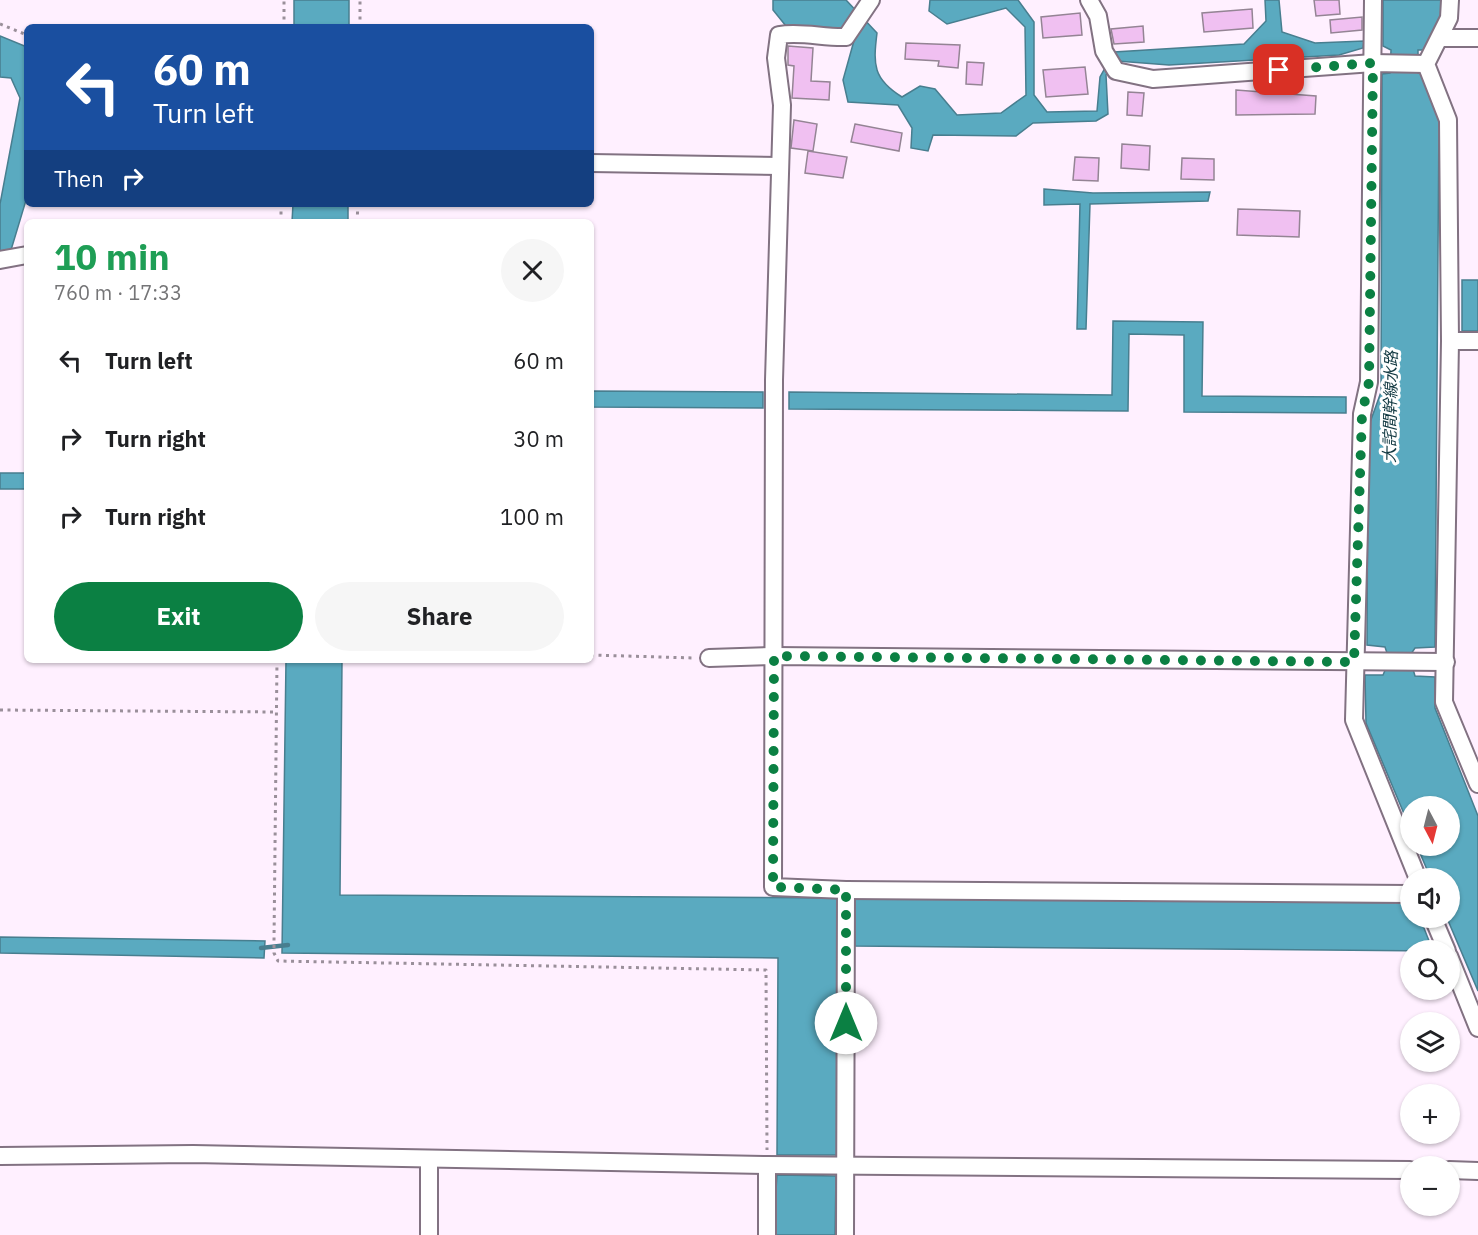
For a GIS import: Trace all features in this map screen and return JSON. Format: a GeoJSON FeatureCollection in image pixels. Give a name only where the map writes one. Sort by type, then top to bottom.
{"type":"FeatureCollection","features":[{"type":"Feature","properties":{"kind":"street"},"geometry":{"type":"LineString","coordinates":[[1089,0],[1098,16],[1104,51],[1116,71],[1153,79],[1380,63],[1426,64]]}},
{"type":"Feature","properties":{"kind":"street"},"geometry":{"type":"LineString","coordinates":[[1373,0],[1380,63],[1369,382],[1362,414],[1354,662],[1356,728],[1413,868]]}},
{"type":"Feature","properties":{"kind":"street"},"geometry":{"type":"LineString","coordinates":[[1450,0],[1449,18],[1426,64],[1448,120],[1450,341],[1444,702],[1472,752],[1478,784]]}},
{"type":"Feature","properties":{"kind":"street"},"geometry":{"type":"LineString","coordinates":[[867,6],[846,37],[824,38],[791,33],[779,35],[776,58],[783,105],[774,380],[773,887],[846,890],[1400,894]]}},
{"type":"Feature","properties":{"kind":"street"},"geometry":{"type":"LineString","coordinates":[[1440,38],[1478,38]]}},
{"type":"Feature","properties":{"kind":"street"},"geometry":{"type":"LineString","coordinates":[[594,163],[780,166]]}},
{"type":"Feature","properties":{"kind":"street"},"geometry":{"type":"LineString","coordinates":[[0,260],[24,256]]}},
{"type":"Feature","properties":{"kind":"street"},"geometry":{"type":"LineString","coordinates":[[1450,341],[1478,341]]}},
{"type":"Feature","properties":{"kind":"street"},"geometry":{"type":"LineString","coordinates":[[709,658],[774,656],[1446,662]]}},
{"type":"Feature","properties":{"kind":"street"},"geometry":{"type":"LineString","coordinates":[[845,1235],[846,890]]}},
{"type":"Feature","properties":{"kind":"street"},"geometry":{"type":"LineString","coordinates":[[1460,983],[1478,1028]]}},
{"type":"Feature","properties":{"kind":"street"},"geometry":{"type":"LineString","coordinates":[[0,1156],[193,1154],[767,1165],[1400,1170]]}},
{"type":"Feature","properties":{"kind":"street"},"geometry":{"type":"LineString","coordinates":[[429,1159],[429,1235]]}},
{"type":"Feature","properties":{"kind":"street"},"geometry":{"type":"LineString","coordinates":[[766,1235],[767,1165]]}},
{"type":"Feature","properties":{"kind":"street"},"geometry":{"type":"LineString","coordinates":[[1460,1170],[1478,1171]]}},
{"type":"Feature","properties":{"kind":"path"},"geometry":{"type":"LineString","coordinates":[[284,0],[284,24]]}},
{"type":"Feature","properties":{"kind":"path"},"geometry":{"type":"LineString","coordinates":[[360,0],[360,24]]}},
{"type":"Feature","properties":{"kind":"path"},"geometry":{"type":"LineString","coordinates":[[0,24],[24,34]]}},
{"type":"Feature","properties":{"kind":"path"},"geometry":{"type":"LineString","coordinates":[[594,656],[709,658]]}},
{"type":"Feature","properties":{"kind":"path"},"geometry":{"type":"LineString","coordinates":[[277,663],[274,953],[278,961],[766,970],[767,1165]]}},
{"type":"Feature","properties":{"kind":"path"},"geometry":{"type":"LineString","coordinates":[[0,710],[276,712]]}},
{"type":"Feature","properties":{"kind":"water"},"geometry":{"type":"Polygon","coordinates":[[[294,0],[349,0],[349,24],[294,24],[294,0]]]}},
{"type":"Feature","properties":{"kind":"water"},"geometry":{"type":"Polygon","coordinates":[[[773,0],[846,0],[877,33],[875,54],[877,70],[885,84],[902,97],[920,86],[935,89],[957,115],[1001,113],[1026,95],[1025,27],[1006,8],[947,24],[929,11],[930,0],[1018,0],[1034,22],[1034,95],[1047,112],[1097,111],[1100,77],[1114,52],[1244,44],[1266,21],[1265,0],[1279,0],[1282,32],[1315,43],[1364,41],[1363,48],[1339,55],[1169,65],[1117,61],[1106,75],[1108,114],[1096,121],[1033,123],[1016,136],[933,135],[928,151],[911,148],[912,128],[898,105],[848,102],[843,80],[855,37],[839,28],[786,26],[773,10],[773,0]]]}},
{"type":"Feature","properties":{"kind":"water","name":"大詫間幹線水路"},"geometry":{"type":"Polygon","coordinates":[[[1383,0],[1444,0],[1444,11],[1427,50],[1418,50],[1418,73],[1422,73],[1439,119],[1435,647],[1415,648],[1411,654],[1387,653],[1385,647],[1367,645],[1368,428],[1381,392],[1382,74],[1390,73],[1391,50],[1383,46],[1383,0]]]}},
{"type":"Feature","properties":{"kind":"water"},"geometry":{"type":"Polygon","coordinates":[[[0,36],[24,46],[24,207],[11,250],[0,251],[0,204],[20,98],[11,78],[0,77],[0,36]]]}},
{"type":"Feature","properties":{"kind":"water"},"geometry":{"type":"Polygon","coordinates":[[[1044,189],[1093,193],[1210,192],[1208,201],[1090,204],[1086,329],[1077,329],[1080,204],[1044,205],[1044,189]]]}},
{"type":"Feature","properties":{"kind":"water"},"geometry":{"type":"Polygon","coordinates":[[[293,207],[348,207],[348,219],[292,219],[293,207]]]}},
{"type":"Feature","properties":{"kind":"water"},"geometry":{"type":"Polygon","coordinates":[[[1462,280],[1478,280],[1478,331],[1462,331],[1462,280]]]}},
{"type":"Feature","properties":{"kind":"water"},"geometry":{"type":"Polygon","coordinates":[[[1113,321],[1203,322],[1202,396],[1346,397],[1346,413],[1184,412],[1184,335],[1129,334],[1128,411],[789,409],[789,392],[1112,395],[1113,321]]]}},
{"type":"Feature","properties":{"kind":"water"},"geometry":{"type":"Polygon","coordinates":[[[594,391],[763,392],[763,408],[594,407],[594,391]]]}},
{"type":"Feature","properties":{"kind":"water"},"geometry":{"type":"Polygon","coordinates":[[[0,473],[24,473],[24,489],[0,489],[0,473]]]}},
{"type":"Feature","properties":{"kind":"water"},"geometry":{"type":"Polygon","coordinates":[[[286,663],[342,663],[340,895],[837,898],[837,1155],[777,1155],[778,958],[282,953],[286,663]]]}},
{"type":"Feature","properties":{"kind":"water"},"geometry":{"type":"Polygon","coordinates":[[[1386,668],[1413,669],[1415,676],[1435,677],[1435,708],[1478,816],[1478,991],[1460,949],[1460,940],[1456,940],[1451,928],[1460,928],[1460,868],[1426,868],[1421,856],[1460,856],[1460,796],[1400,796],[1400,804],[1366,723],[1365,675],[1383,675],[1386,668]]]}},
{"type":"Feature","properties":{"kind":"water"},"geometry":{"type":"Polygon","coordinates":[[[855,897],[1400,903],[1400,928],[1424,928],[1429,940],[1400,940],[1400,951],[855,946],[855,897]]]}},
{"type":"Feature","properties":{"kind":"water"},"geometry":{"type":"Polygon","coordinates":[[[0,937],[265,941],[264,958],[0,953],[0,937]]]}},
{"type":"Feature","properties":{"kind":"water"},"geometry":{"type":"Polygon","coordinates":[[[777,1175],[836,1176],[835,1235],[773,1235],[777,1175]]]}},
{"type":"Feature","properties":{"kind":"building"},"geometry":{"type":"Polygon","coordinates":[[[1314,0],[1339,0],[1340,14],[1316,16],[1314,0]]]}},
{"type":"Feature","properties":{"kind":"building"},"geometry":{"type":"Polygon","coordinates":[[[1252,9],[1253,28],[1204,32],[1202,13],[1252,9]]]}},
{"type":"Feature","properties":{"kind":"building"},"geometry":{"type":"Polygon","coordinates":[[[1080,13],[1082,35],[1043,38],[1041,17],[1080,13]]]}},
{"type":"Feature","properties":{"kind":"building"},"geometry":{"type":"Polygon","coordinates":[[[1362,17],[1362,30],[1331,33],[1330,20],[1362,17]]]}},
{"type":"Feature","properties":{"kind":"building"},"geometry":{"type":"Polygon","coordinates":[[[1143,26],[1144,42],[1114,44],[1111,29],[1143,26]]]}},
{"type":"Feature","properties":{"kind":"building"},"geometry":{"type":"Polygon","coordinates":[[[906,43],[960,45],[958,68],[938,66],[939,61],[905,59],[906,43]]]}},
{"type":"Feature","properties":{"kind":"building"},"geometry":{"type":"Polygon","coordinates":[[[788,46],[813,48],[811,81],[830,82],[829,100],[792,98],[794,66],[788,65],[788,46]]]}},
{"type":"Feature","properties":{"kind":"building"},"geometry":{"type":"Polygon","coordinates":[[[967,62],[984,63],[982,85],[966,84],[967,62]]]}},
{"type":"Feature","properties":{"kind":"building"},"geometry":{"type":"Polygon","coordinates":[[[1085,67],[1088,94],[1046,97],[1043,70],[1085,67]]]}},
{"type":"Feature","properties":{"kind":"building"},"geometry":{"type":"Polygon","coordinates":[[[1236,90],[1316,96],[1315,114],[1236,115],[1236,90]]]}},
{"type":"Feature","properties":{"kind":"building"},"geometry":{"type":"Polygon","coordinates":[[[1128,92],[1144,93],[1142,116],[1127,115],[1128,92]]]}},
{"type":"Feature","properties":{"kind":"building"},"geometry":{"type":"Polygon","coordinates":[[[794,120],[817,124],[813,151],[791,148],[794,120]]]}},
{"type":"Feature","properties":{"kind":"building"},"geometry":{"type":"Polygon","coordinates":[[[855,124],[902,133],[899,151],[851,142],[855,124]]]}},
{"type":"Feature","properties":{"kind":"building"},"geometry":{"type":"Polygon","coordinates":[[[1122,144],[1150,146],[1149,170],[1121,168],[1122,144]]]}},
{"type":"Feature","properties":{"kind":"building"},"geometry":{"type":"Polygon","coordinates":[[[808,151],[847,157],[843,178],[805,173],[808,151]]]}},
{"type":"Feature","properties":{"kind":"building"},"geometry":{"type":"Polygon","coordinates":[[[1075,157],[1099,158],[1098,181],[1073,180],[1075,157]]]}},
{"type":"Feature","properties":{"kind":"building"},"geometry":{"type":"Polygon","coordinates":[[[1182,158],[1214,159],[1214,180],[1181,179],[1182,158]]]}},
{"type":"Feature","properties":{"kind":"building"},"geometry":{"type":"Polygon","coordinates":[[[1238,209],[1300,211],[1299,237],[1237,235],[1238,209]]]}},
{"type":"Feature","properties":{"kind":"waterway"},"geometry":{"type":"LineString","coordinates":[[261,948],[288,945]]}},
{"type":"Feature","properties":{"kind":"route"},"geometry":{"type":"LineString","coordinates":[[846,1023],[846,890],[773,887],[774,656],[1354,662],[1362,414],[1369,382],[1373,63],[1279,70]]}}]}
